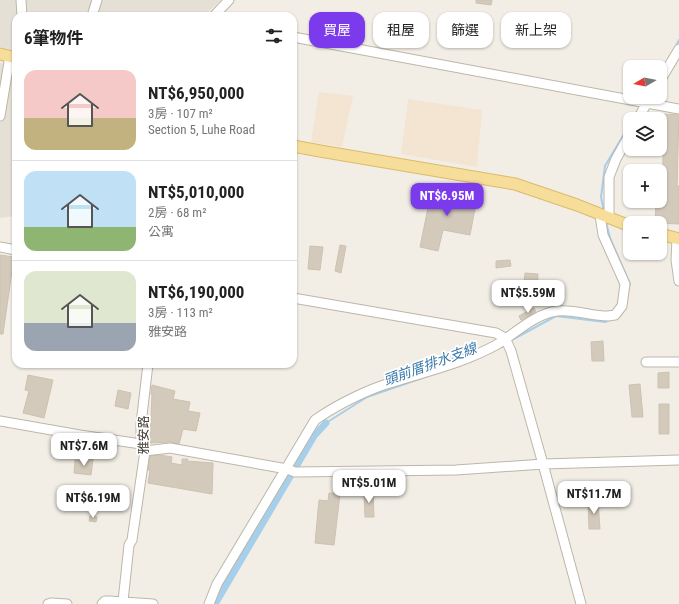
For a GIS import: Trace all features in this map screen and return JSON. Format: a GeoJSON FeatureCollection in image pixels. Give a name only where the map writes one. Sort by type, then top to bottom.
{"type":"FeatureCollection","features":[{"type":"Feature","properties":{"kind":"main road"},"geometry":{"type":"LineString","coordinates":[[297,147],[514,184],[577,205],[623,223]]}},
{"type":"Feature","properties":{"kind":"main road"},"geometry":{"type":"LineString","coordinates":[[667,236],[678,239]]}},
{"type":"Feature","properties":{"kind":"street"},"geometry":{"type":"LineString","coordinates":[[21,0],[22,12]]}},
{"type":"Feature","properties":{"kind":"street"},"geometry":{"type":"LineString","coordinates":[[93,12],[97,0]]}},
{"type":"Feature","properties":{"kind":"street"},"geometry":{"type":"LineString","coordinates":[[218,12],[229,0]]}},
{"type":"Feature","properties":{"kind":"street"},"geometry":{"type":"LineString","coordinates":[[297,38],[623,96]]}},
{"type":"Feature","properties":{"kind":"street"},"geometry":{"type":"LineString","coordinates":[[667,69],[679,49]]}},
{"type":"Feature","properties":{"kind":"street"},"geometry":{"type":"LineString","coordinates":[[0,116],[9,56]]}},
{"type":"Feature","properties":{"kind":"street"},"geometry":{"type":"LineString","coordinates":[[662,104],[679,109]]}},
{"type":"Feature","properties":{"kind":"street"},"geometry":{"type":"LineString","coordinates":[[209,604],[217,584],[315,420],[326,412],[389,383],[464,361],[497,344],[542,315],[557,311],[602,316],[615,315],[618,312],[622,306],[625,284],[603,236],[609,177],[623,146]]}},
{"type":"Feature","properties":{"kind":"street"},"geometry":{"type":"LineString","coordinates":[[678,239],[676,260],[679,281]]}},
{"type":"Feature","properties":{"kind":"street"},"geometry":{"type":"LineString","coordinates":[[0,247],[12,249]]}},
{"type":"Feature","properties":{"kind":"street"},"geometry":{"type":"LineString","coordinates":[[297,299],[496,333],[505,338],[511,351],[581,604]]}},
{"type":"Feature","properties":{"kind":"street"},"geometry":{"type":"LineString","coordinates":[[646,362],[679,362]]}},
{"type":"Feature","properties":{"kind":"street","name":"雅安路"},"geometry":{"type":"LineString","coordinates":[[128,603],[129,545],[132,540],[143,447],[141,424],[148,368]]}},
{"type":"Feature","properties":{"kind":"street"},"geometry":{"type":"LineString","coordinates":[[0,421],[143,447],[170,448],[287,469],[295,472],[456,470],[543,464],[679,460]]}},
{"type":"Feature","properties":{"kind":"street"},"geometry":{"type":"LineString","coordinates":[[102,604],[105,601],[153,604]]}},
{"type":"Feature","properties":{"kind":"street"},"geometry":{"type":"LineString","coordinates":[[48,604],[67,604]]}},
{"type":"Feature","properties":{"kind":"shaded area"},"geometry":{"type":"Polygon","coordinates":[[[0,0],[221,0],[208,12],[12,12],[12,51],[0,47],[0,0]]]}},
{"type":"Feature","properties":{"kind":"shaded area"},"geometry":{"type":"Polygon","coordinates":[[[0,63],[12,65],[12,216],[0,218],[0,63]]]}},
{"type":"Feature","properties":{"kind":"shaded area"},"geometry":{"type":"Polygon","coordinates":[[[319,92],[353,96],[342,147],[311,142],[319,92]]]}},
{"type":"Feature","properties":{"kind":"shaded area"},"geometry":{"type":"Polygon","coordinates":[[[408,99],[482,110],[477,167],[401,154],[408,99]]]}},
{"type":"Feature","properties":{"kind":"building"},"geometry":{"type":"Polygon","coordinates":[[[476,0],[492,0],[491,5],[476,3],[476,0]]]}},
{"type":"Feature","properties":{"kind":"building"},"geometry":{"type":"Polygon","coordinates":[[[667,114],[679,115],[677,186],[679,186],[679,224],[667,224],[667,216],[655,216],[656,208],[667,208],[667,164],[663,164],[663,156],[667,156],[667,114]]]}},
{"type":"Feature","properties":{"kind":"building"},"geometry":{"type":"Polygon","coordinates":[[[432,188],[477,198],[470,235],[443,230],[438,251],[420,247],[432,188]]]}},
{"type":"Feature","properties":{"kind":"building"},"geometry":{"type":"Polygon","coordinates":[[[340,245],[346,246],[341,273],[335,271],[340,245]]]}},
{"type":"Feature","properties":{"kind":"building"},"geometry":{"type":"Polygon","coordinates":[[[310,246],[323,247],[320,270],[308,269],[310,246]]]}},
{"type":"Feature","properties":{"kind":"building"},"geometry":{"type":"Polygon","coordinates":[[[0,255],[12,257],[12,271],[3,334],[0,334],[0,255]]]}},
{"type":"Feature","properties":{"kind":"building"},"geometry":{"type":"Polygon","coordinates":[[[510,260],[511,266],[496,268],[496,261],[510,260]]]}},
{"type":"Feature","properties":{"kind":"building"},"geometry":{"type":"Polygon","coordinates":[[[525,273],[538,274],[537,294],[523,293],[525,273]]]}},
{"type":"Feature","properties":{"kind":"building"},"geometry":{"type":"Polygon","coordinates":[[[534,308],[536,312],[521,320],[519,316],[534,308]]]}},
{"type":"Feature","properties":{"kind":"building"},"geometry":{"type":"Polygon","coordinates":[[[603,341],[604,361],[592,361],[591,342],[603,341]]]}},
{"type":"Feature","properties":{"kind":"building"},"geometry":{"type":"Polygon","coordinates":[[[669,372],[669,388],[658,388],[658,373],[669,372]]]}},
{"type":"Feature","properties":{"kind":"building"},"geometry":{"type":"Polygon","coordinates":[[[28,375],[53,380],[44,418],[23,413],[29,391],[25,390],[28,375]]]}},
{"type":"Feature","properties":{"kind":"building"},"geometry":{"type":"Polygon","coordinates":[[[640,384],[643,417],[632,417],[629,385],[640,384]]]}},
{"type":"Feature","properties":{"kind":"building"},"geometry":{"type":"Polygon","coordinates":[[[152,385],[175,391],[173,399],[190,402],[188,411],[200,413],[196,431],[183,429],[179,444],[170,442],[150,443],[152,385]]]}},
{"type":"Feature","properties":{"kind":"building"},"geometry":{"type":"Polygon","coordinates":[[[118,390],[131,393],[128,409],[115,406],[118,390]]]}},
{"type":"Feature","properties":{"kind":"building"},"geometry":{"type":"Polygon","coordinates":[[[659,404],[669,404],[669,434],[659,434],[659,404]]]}},
{"type":"Feature","properties":{"kind":"building"},"geometry":{"type":"Polygon","coordinates":[[[160,455],[172,457],[171,463],[182,465],[182,459],[188,459],[187,461],[213,463],[212,494],[148,483],[150,456],[160,455]]]}},
{"type":"Feature","properties":{"kind":"building"},"geometry":{"type":"Polygon","coordinates":[[[83,458],[93,459],[91,475],[74,473],[75,460],[83,460],[83,458]]]}},
{"type":"Feature","properties":{"kind":"building"},"geometry":{"type":"Polygon","coordinates":[[[373,491],[374,517],[365,517],[364,492],[373,491]]]}},
{"type":"Feature","properties":{"kind":"building"},"geometry":{"type":"Polygon","coordinates":[[[329,493],[340,494],[334,545],[315,543],[319,500],[328,501],[329,493]]]}},
{"type":"Feature","properties":{"kind":"building"},"geometry":{"type":"Polygon","coordinates":[[[598,500],[600,529],[589,529],[588,501],[598,500]]]}},
{"type":"Feature","properties":{"kind":"building"},"geometry":{"type":"Polygon","coordinates":[[[90,516],[97,517],[96,522],[89,521],[90,516]]]}},
{"type":"Feature","properties":{"kind":"waterway","name":"頭前厝排水支線"},"geometry":{"type":"LineString","coordinates":[[675,48],[679,40]]}},
{"type":"Feature","properties":{"kind":"waterway","name":"頭前厝排水支線"},"geometry":{"type":"LineString","coordinates":[[604,212],[601,197],[605,166],[623,136]]}},
{"type":"Feature","properties":{"kind":"waterway","name":"頭前厝排水支線"},"geometry":{"type":"LineString","coordinates":[[606,222],[610,238],[630,284],[628,290]]}},
{"type":"Feature","properties":{"kind":"waterway","name":"頭前厝排水支線"},"geometry":{"type":"LineString","coordinates":[[510,341],[556,316],[605,322],[609,320]]}},
{"type":"Feature","properties":{"kind":"waterway","name":"頭前厝排水支線"},"geometry":{"type":"LineString","coordinates":[[470,362],[478,358]]}},
{"type":"Feature","properties":{"kind":"waterway","name":"頭前厝排水支線"},"geometry":{"type":"LineString","coordinates":[[326,423],[367,397],[428,376]]}},
{"type":"Feature","properties":{"kind":"waterway"},"geometry":{"type":"LineString","coordinates":[[215,604],[314,436],[326,423]]}}]}
